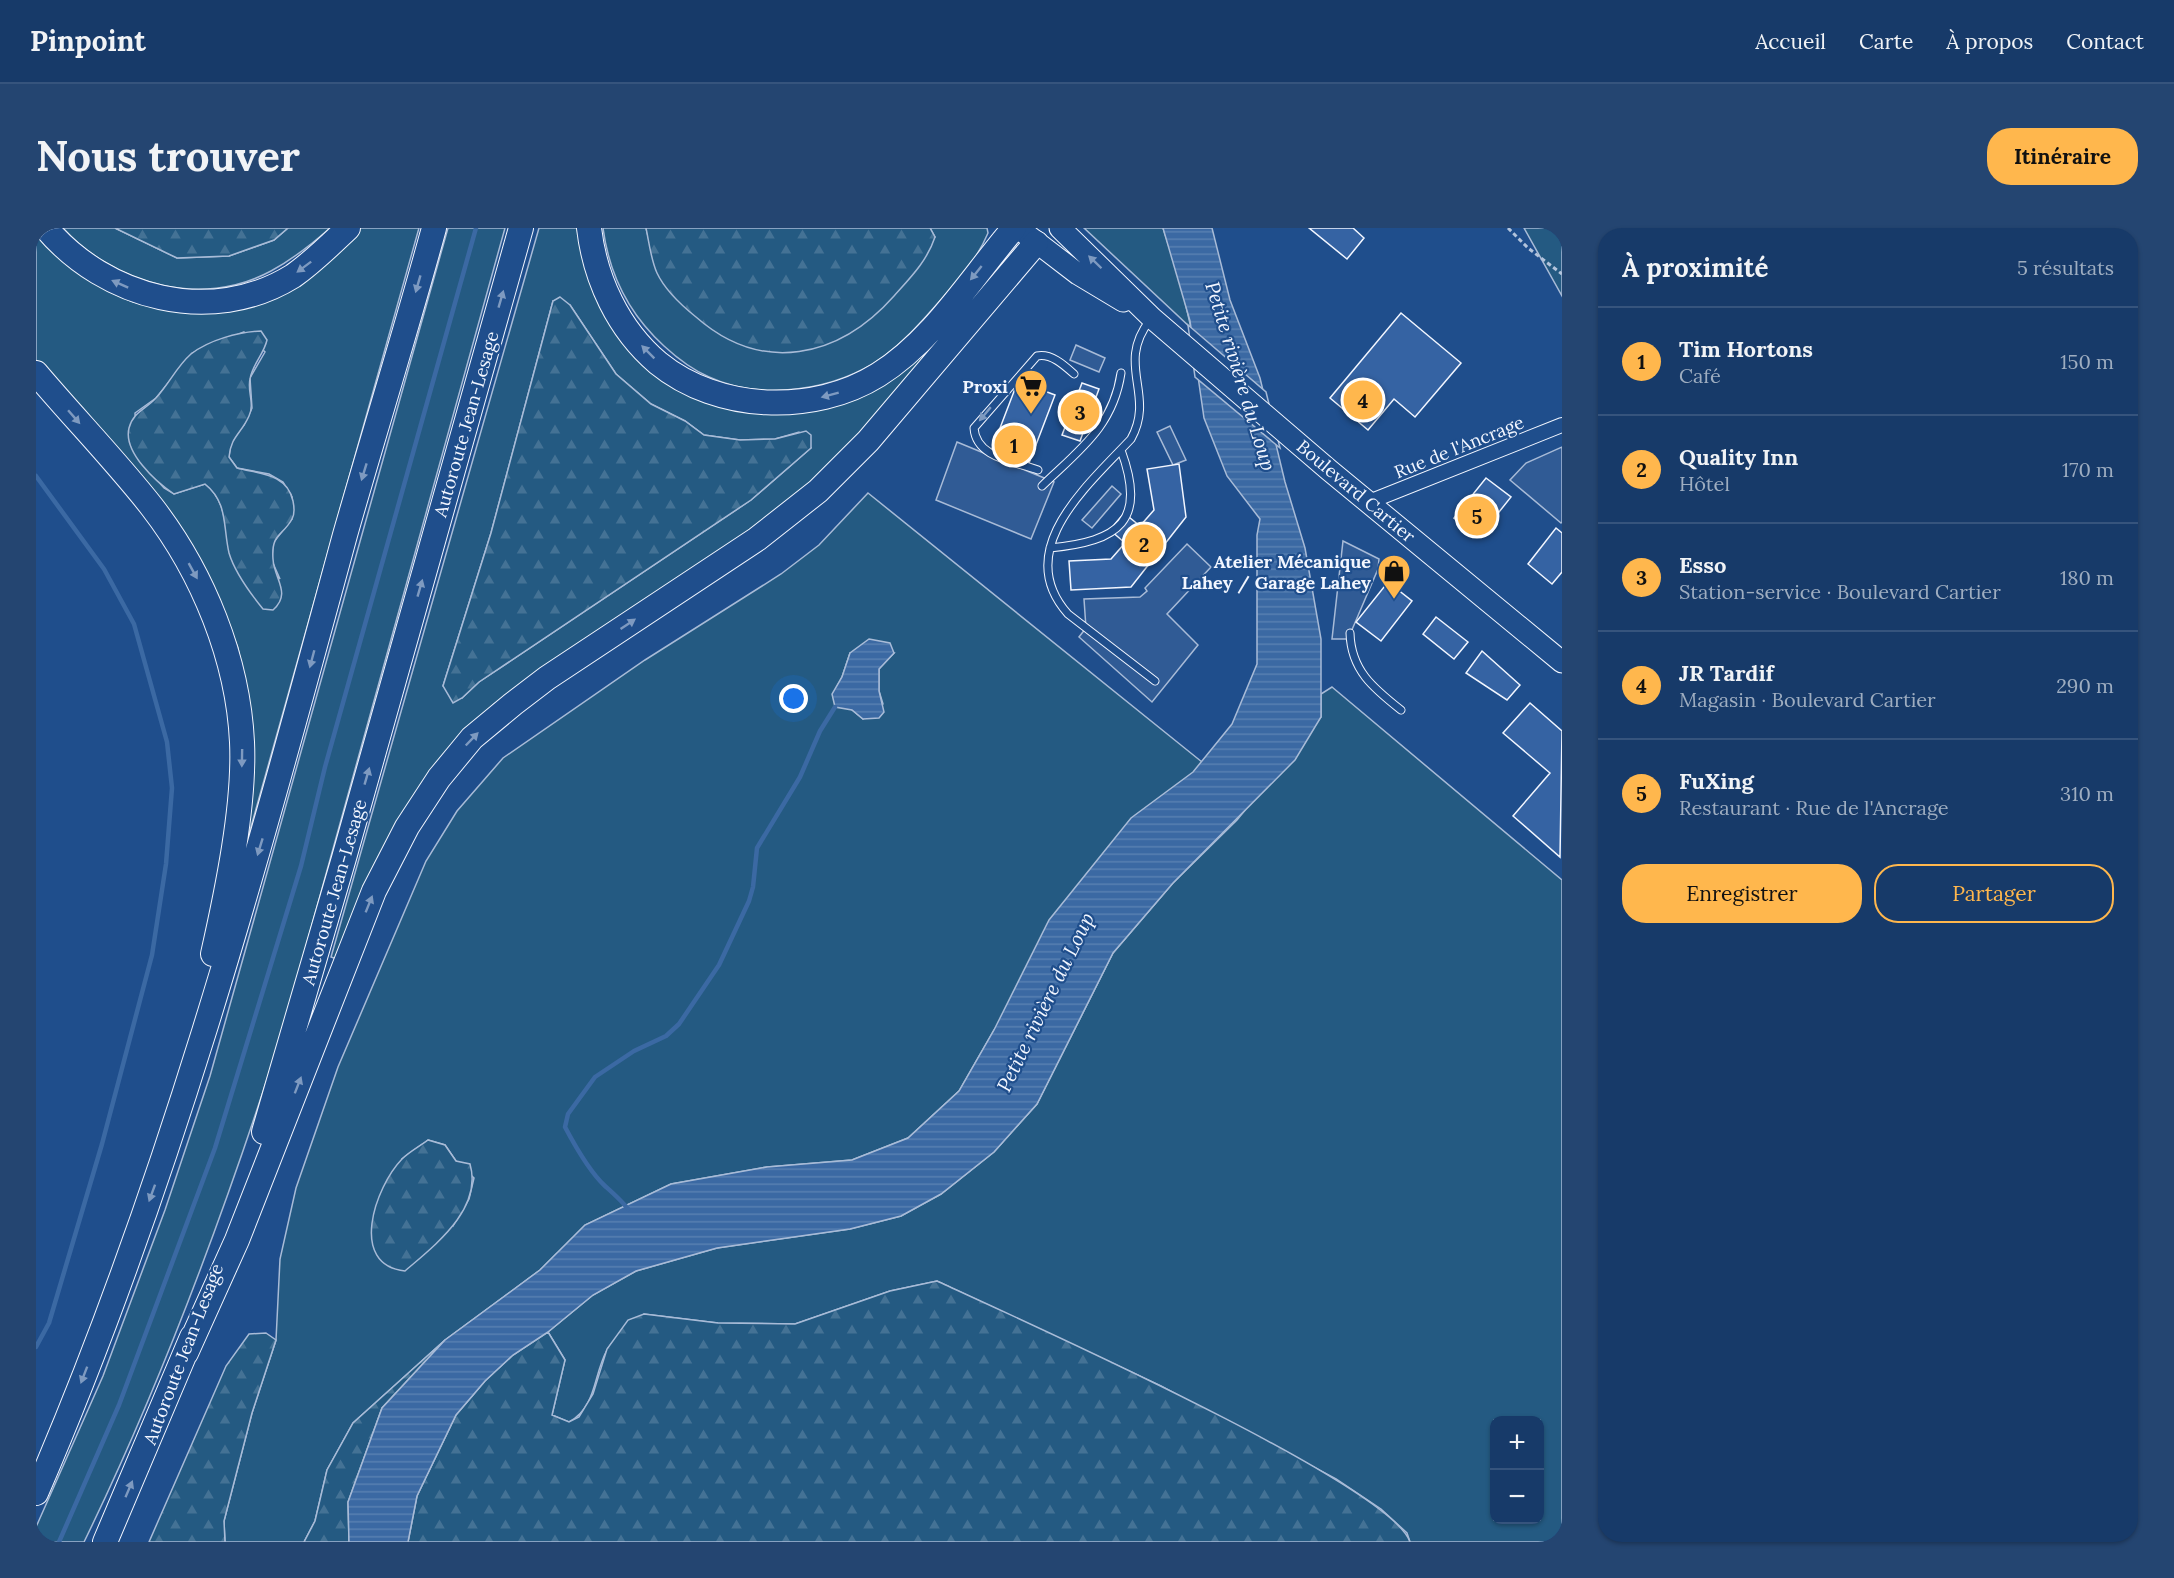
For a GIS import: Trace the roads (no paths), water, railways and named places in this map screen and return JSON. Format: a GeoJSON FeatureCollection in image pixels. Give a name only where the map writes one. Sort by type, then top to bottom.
{"type":"FeatureCollection","features":[{"type":"Feature","properties":{"kind":"highway"},"geometry":{"type":"LineString","coordinates":[[46,228],[79,261],[102,276],[152,296],[203,302],[251,294],[291,277],[309,264],[348,228]]}},
{"type":"Feature","properties":{"kind":"highway"},"geometry":{"type":"LineString","coordinates":[[36,1492],[114,1299],[172,1138],[264,835],[347,530],[434,228]]}},
{"type":"Feature","properties":{"kind":"highway","name":"Autoroute Jean-Lesage"},"geometry":{"type":"LineString","coordinates":[[105,1542],[186,1353],[252,1174],[304,999],[521,228]]}},
{"type":"Feature","properties":{"kind":"highway"},"geometry":{"type":"LineString","coordinates":[[589,228],[601,279],[609,300],[633,336],[659,363],[697,386],[741,399],[791,402],[834,395],[858,385],[896,362],[1029,232]]}},
{"type":"Feature","properties":{"kind":"highway"},"geometry":{"type":"LineString","coordinates":[[186,1353],[237,1240],[374,891],[407,827],[439,777],[472,738],[547,678],[757,539],[818,491],[876,433],[1029,232]]}},
{"type":"Feature","properties":{"kind":"highway"},"geometry":{"type":"LineString","coordinates":[[36,373],[153,508],[178,544],[213,615],[238,705],[242,742],[242,782],[226,887],[172,1138]]}},
{"type":"Feature","properties":{"kind":"main road","name":"Boulevard Cartier"},"geometry":{"type":"LineString","coordinates":[[1060,228],[1152,318],[1329,470],[1562,662]]}},
{"type":"Feature","properties":{"kind":"main road","name":"Boulevard Cartier"},"geometry":{"type":"LineString","coordinates":[[1029,232],[1078,274],[1152,318]]}},
{"type":"Feature","properties":{"kind":"street","name":"Rue de l'Ancrage"},"geometry":{"type":"LineString","coordinates":[[1369,502],[1562,425]]}},
{"type":"Feature","properties":{"kind":"lane"},"geometry":{"type":"LineString","coordinates":[[1152,318],[1139,334],[1134,351],[1141,408],[1139,426],[1064,516],[1050,548],[1048,578],[1056,601],[1068,614],[1155,681]]}},
{"type":"Feature","properties":{"kind":"lane"},"geometry":{"type":"LineString","coordinates":[[1038,470],[980,448],[975,438],[974,428],[1037,356],[1053,359],[1074,374]]}},
{"type":"Feature","properties":{"kind":"lane"},"geometry":{"type":"LineString","coordinates":[[1042,486],[1088,443],[1103,424],[1114,405],[1121,373]]}},
{"type":"Feature","properties":{"kind":"lane"},"geometry":{"type":"LineString","coordinates":[[1050,548],[1095,541],[1116,527],[1128,513],[1133,496],[1132,482],[1121,450]]}},
{"type":"Feature","properties":{"kind":"lane"},"geometry":{"type":"LineString","coordinates":[[1350,633],[1352,655],[1360,672],[1370,684],[1401,710]]}},
{"type":"Feature","properties":{"kind":"water","name":"Petite rivière du Loup"},"geometry":{"type":"Polygon","coordinates":[[[1163,228],[1212,228],[1230,300],[1260,378],[1285,482],[1305,548],[1321,639],[1321,717],[1295,760],[1173,883],[1113,953],[1037,1104],[994,1152],[941,1194],[901,1216],[850,1229],[717,1248],[636,1271],[593,1295],[548,1332],[513,1355],[485,1381],[456,1415],[417,1496],[408,1542],[349,1542],[348,1502],[382,1408],[445,1340],[540,1270],[585,1225],[671,1184],[767,1167],[852,1160],[908,1138],[959,1091],[994,1030],[1049,920],[1131,818],[1193,772],[1232,724],[1257,664],[1257,535],[1260,519],[1227,476],[1204,418],[1190,321],[1163,228]]]}},
{"type":"Feature","properties":{"kind":"water"},"geometry":{"type":"Polygon","coordinates":[[[869,639],[890,643],[894,653],[879,669],[879,691],[884,712],[879,718],[863,719],[852,710],[835,707],[832,694],[842,677],[850,653],[869,639]]]}},
{"type":"Feature","properties":{"kind":"waterway"},"geometry":{"type":"LineString","coordinates":[[59,1542],[119,1405],[215,1148],[301,866],[325,767],[476,228]]}},
{"type":"Feature","properties":{"kind":"waterway"},"geometry":{"type":"LineString","coordinates":[[36,476],[104,569],[134,624],[167,742],[172,788],[166,864],[152,955],[102,1144],[49,1323],[36,1347]]}},
{"type":"Feature","properties":{"kind":"waterway"},"geometry":{"type":"LineString","coordinates":[[628,1209],[594,1174],[583,1158],[565,1127],[568,1114],[595,1077],[634,1051],[666,1036],[679,1024],[719,965],[749,901],[753,887],[757,848],[800,777],[820,731],[835,707]]}},
{"type":"Feature","properties":{"kind":"place","name":"JR Tardif"},"geometry":{"type":"Point","coordinates":[1363,400]}},
{"type":"Feature","properties":{"kind":"place","name":"Esso"},"geometry":{"type":"Point","coordinates":[1080,412]}},
{"type":"Feature","properties":{"kind":"place","name":"Proxi"},"geometry":{"type":"Point","coordinates":[1031,415]}},
{"type":"Feature","properties":{"kind":"place","name":"Tim Hortons"},"geometry":{"type":"Point","coordinates":[1014,445]}},
{"type":"Feature","properties":{"kind":"place","name":"FuXing"},"geometry":{"type":"Point","coordinates":[1477,516]}},
{"type":"Feature","properties":{"kind":"place","name":"Quality Inn"},"geometry":{"type":"Point","coordinates":[1144,544]}},
{"type":"Feature","properties":{"kind":"place","name":"Atelier Mécanique Lahey / Garage Lahey"},"geometry":{"type":"Point","coordinates":[1394,600]}}]}
